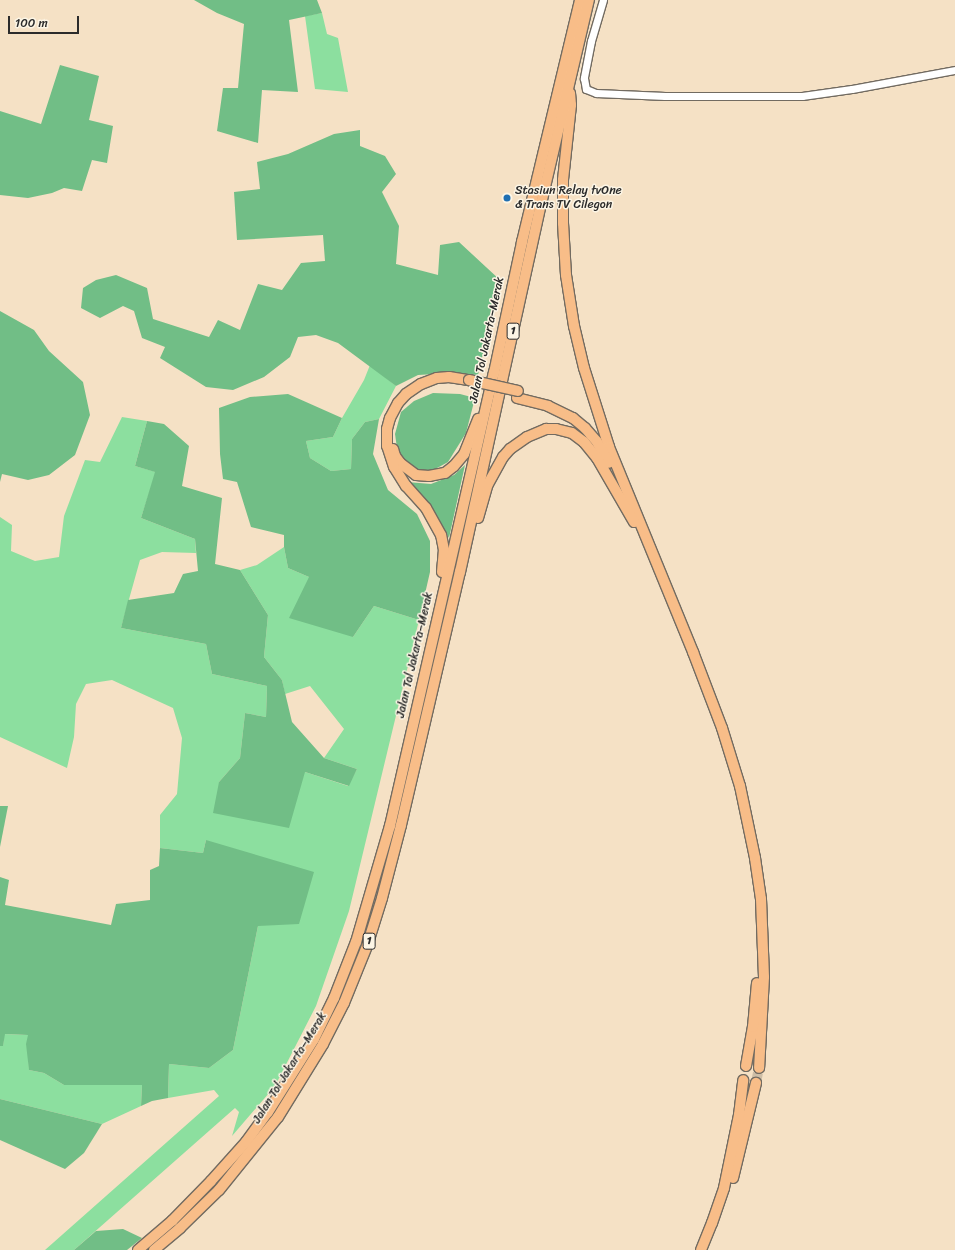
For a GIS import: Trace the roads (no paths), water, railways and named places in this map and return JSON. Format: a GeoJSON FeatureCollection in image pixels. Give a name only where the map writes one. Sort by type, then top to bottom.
{"type":"FeatureCollection","features":[{"type":"Feature","properties":{"kind":"highway","name":"Jalan Tol Jakarta–Merak"},"geometry":{"type":"LineString","coordinates":[[138,1250],[172,1221],[246,1142],[268,1112],[314,1039],[334,998],[356,942],[390,826],[494,373],[522,242],[580,0]]}},
{"type":"Feature","properties":{"kind":"highway","name":"Jalan Tol Jakarta–Merak"},"geometry":{"type":"LineString","coordinates":[[154,1250],[180,1228],[219,1190],[278,1117],[323,1044],[344,1003],[367,946],[382,898],[401,825],[460,572],[541,204],[589,0]]}},
{"type":"Feature","properties":{"kind":"highway"},"geometry":{"type":"LineString","coordinates":[[568,90],[572,105],[563,180],[563,223],[566,275],[574,326],[584,368],[608,447],[693,652],[722,728],[740,786],[755,858],[761,899],[764,977],[759,1068]]}},
{"type":"Feature","properties":{"kind":"highway"},"geometry":{"type":"LineString","coordinates":[[469,383],[444,383],[430,386],[413,396],[401,409],[393,427],[392,444],[395,456],[408,470],[416,475],[429,476],[445,472],[454,466],[469,445],[494,373]]}},
{"type":"Feature","properties":{"kind":"highway"},"geometry":{"type":"LineString","coordinates":[[435,628],[432,622],[444,559],[443,542],[439,529],[426,508],[406,486],[394,467],[387,446],[387,429],[390,418],[398,403],[406,394],[421,384],[437,378],[449,377],[518,394],[544,398],[568,409],[587,423],[608,447]]}},
{"type":"Feature","properties":{"kind":"highway"},"geometry":{"type":"LineString","coordinates":[[518,394],[561,411],[585,428],[597,442],[607,459],[671,608],[705,695],[727,757],[743,818],[756,900],[758,942],[757,994],[746,1066]]}},
{"type":"Feature","properties":{"kind":"highway"},"geometry":{"type":"LineString","coordinates":[[460,572],[465,567],[483,500],[495,468],[514,446],[527,436],[540,431],[556,429],[566,430],[584,442],[597,458],[634,522]]}},
{"type":"Feature","properties":{"kind":"highway"},"geometry":{"type":"LineString","coordinates":[[700,1250],[712,1223],[724,1188],[739,1115],[744,1080]]}},
{"type":"Feature","properties":{"kind":"highway"},"geometry":{"type":"LineString","coordinates":[[708,1250],[725,1207],[756,1083]]}},
{"type":"Feature","properties":{"kind":"street"},"geometry":{"type":"LineString","coordinates":[[603,0],[591,41],[584,78],[586,89],[596,93],[665,96],[802,96],[852,89],[955,70]]}},
{"type":"Feature","properties":{"kind":"tunnel"},"geometry":{"type":"LineString","coordinates":[[756,1083],[759,1068]]}},
{"type":"Feature","properties":{"kind":"place","name":"Stasiun Relay tvOne & Trans TV Cilegon"},"geometry":{"type":"Point","coordinates":[507,198]}}]}
